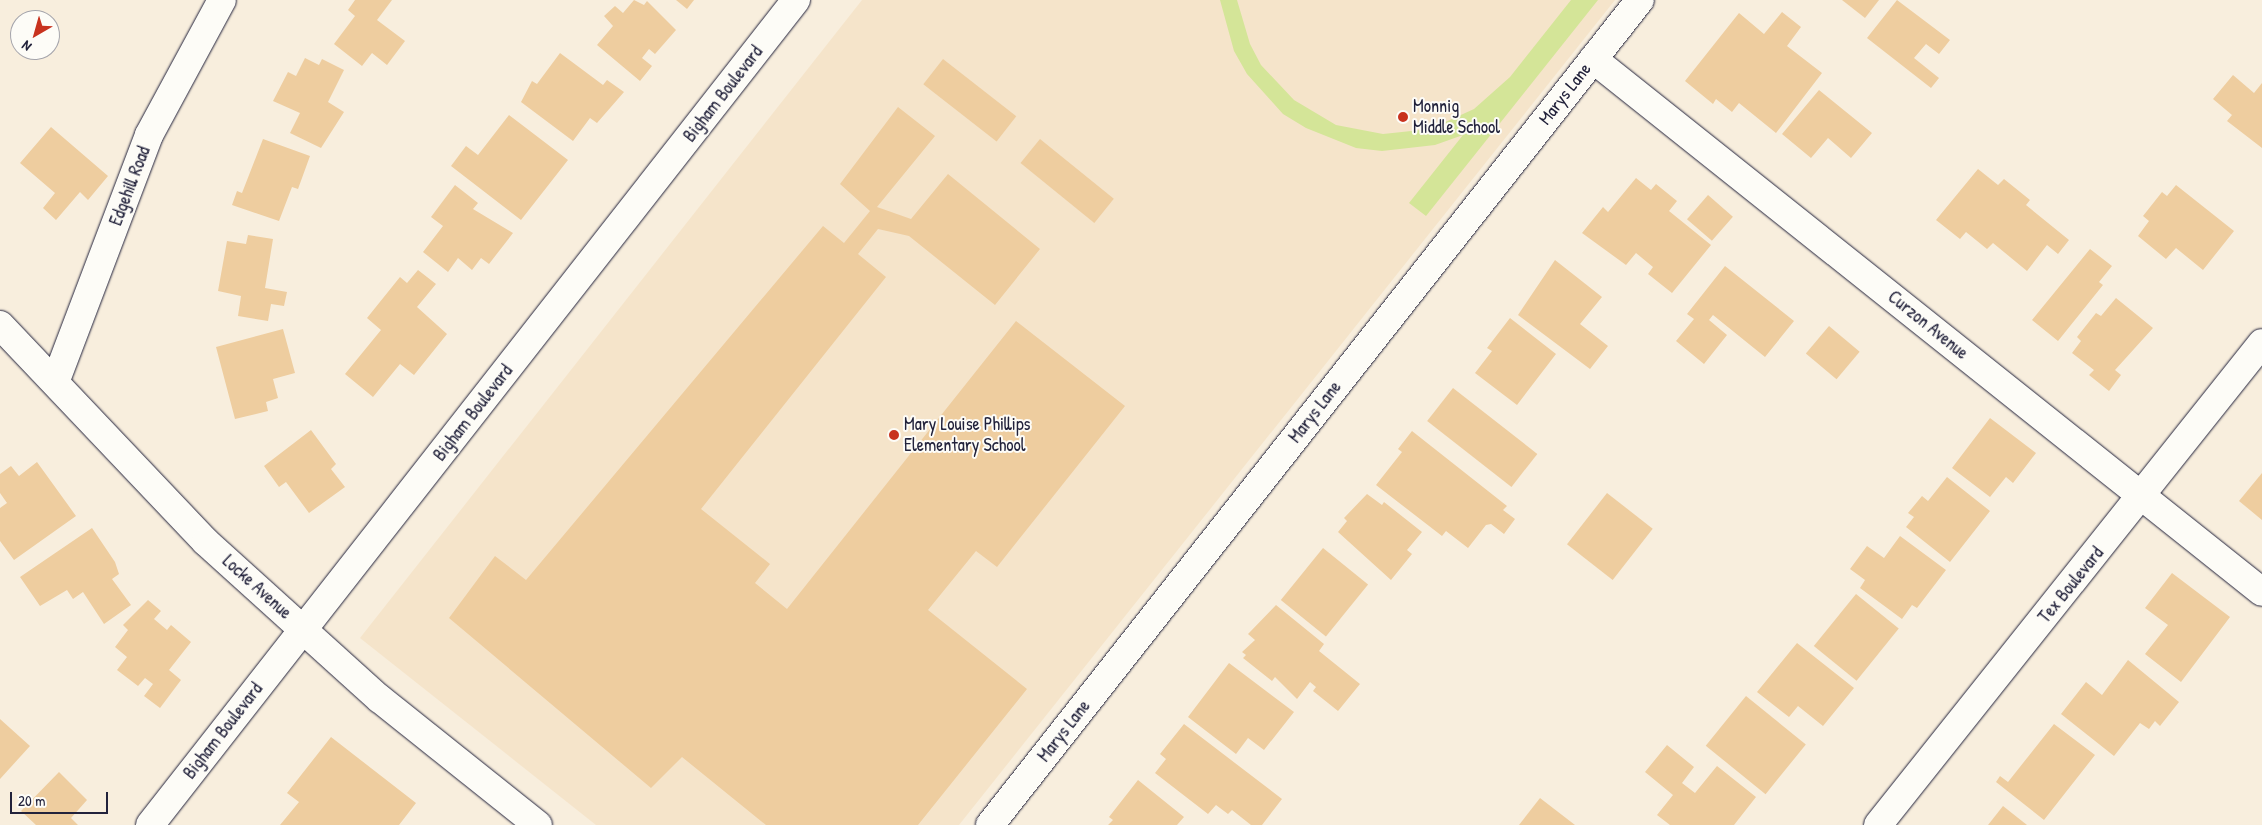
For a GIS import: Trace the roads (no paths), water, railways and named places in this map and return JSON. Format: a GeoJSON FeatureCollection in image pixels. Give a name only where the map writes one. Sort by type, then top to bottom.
{"type":"FeatureCollection","features":[{"type":"Feature","properties":{"kind":"street","name":"Edgehill Road"},"geometry":{"type":"LineString","coordinates":[[56,380],[149,135],[222,0]]}},
{"type":"Feature","properties":{"kind":"street","name":"Bigham Boulevard"},"geometry":{"type":"LineString","coordinates":[[150,825],[796,0]]}},
{"type":"Feature","properties":{"kind":"street","name":"Marys Lane"},"geometry":{"type":"LineString","coordinates":[[990,825],[1640,0]]}},
{"type":"Feature","properties":{"kind":"street","name":"Curzon Avenue"},"geometry":{"type":"LineString","coordinates":[[1593,59],[2262,592]]}},
{"type":"Feature","properties":{"kind":"street","name":"Locke Avenue"},"geometry":{"type":"LineString","coordinates":[[0,325],[56,380],[206,542],[380,698],[538,825]]}},
{"type":"Feature","properties":{"kind":"street","name":"Tex Boulevard"},"geometry":{"type":"LineString","coordinates":[[1878,825],[2262,343]]}},
{"type":"Feature","properties":{"kind":"place","name":"Monnig Middle School"},"geometry":{"type":"Point","coordinates":[1403,117]}},
{"type":"Feature","properties":{"kind":"place","name":"Mary Louise Phillips Elementary School"},"geometry":{"type":"Point","coordinates":[894,435]}}]}
